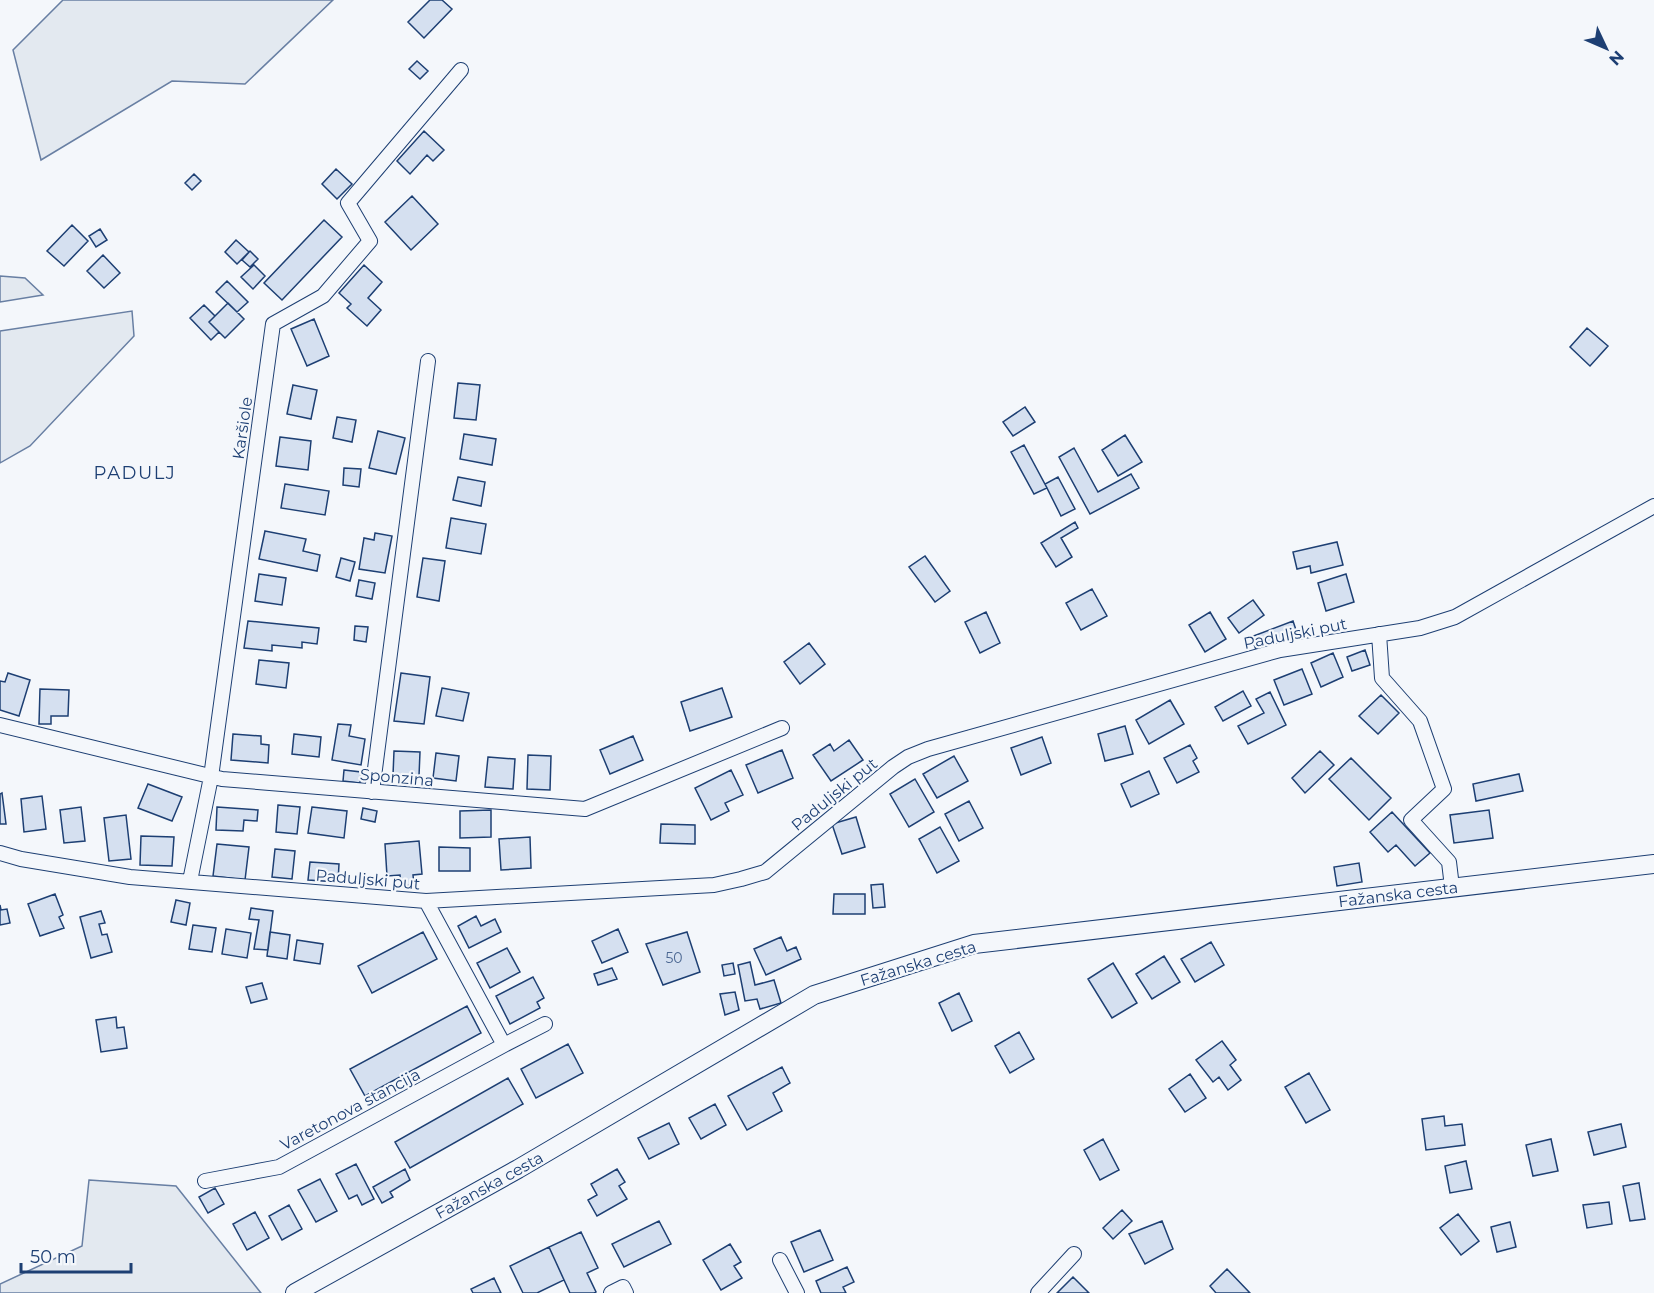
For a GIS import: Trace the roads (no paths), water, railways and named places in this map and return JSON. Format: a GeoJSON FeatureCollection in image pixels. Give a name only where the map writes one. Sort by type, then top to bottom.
{"type":"FeatureCollection","features":[{"type":"Feature","properties":{"kind":"main road","name":"Fažanska cesta"},"geometry":{"type":"LineString","coordinates":[[296,1293],[518,1169],[814,995],[974,944],[1654,864]]}},
{"type":"Feature","properties":{"kind":"street","name":"Karšiole"},"geometry":{"type":"LineString","coordinates":[[190,880],[212,777],[273,324],[323,296],[370,241],[348,203],[460,70]]}},
{"type":"Feature","properties":{"kind":"street"},"geometry":{"type":"LineString","coordinates":[[372,792],[428,361]]}},
{"type":"Feature","properties":{"kind":"street","name":"Paduljski put"},"geometry":{"type":"LineString","coordinates":[[0,853],[21,860],[130,877],[190,880],[426,901],[714,885],[765,872],[908,757],[928,749],[1280,650],[1420,628],[1455,617],[1654,506]]}},
{"type":"Feature","properties":{"kind":"street"},"geometry":{"type":"LineString","coordinates":[[1379,634],[1382,678],[1420,721],[1444,789],[1411,820],[1449,862],[1452,887]]}},
{"type":"Feature","properties":{"kind":"street","name":"Sponzina"},"geometry":{"type":"LineString","coordinates":[[0,725],[222,779],[585,809],[782,728]]}},
{"type":"Feature","properties":{"kind":"street"},"geometry":{"type":"LineString","coordinates":[[426,901],[504,1045]]}},
{"type":"Feature","properties":{"kind":"street","name":"Varetonova stancija"},"geometry":{"type":"LineString","coordinates":[[205,1181],[279,1167],[545,1024]]}},
{"type":"Feature","properties":{"kind":"street"},"geometry":{"type":"LineString","coordinates":[[1038,1293],[1074,1254]]}},
{"type":"Feature","properties":{"kind":"street"},"geometry":{"type":"LineString","coordinates":[[780,1260],[797,1293]]}},
{"type":"Feature","properties":{"kind":"street"},"geometry":{"type":"LineString","coordinates":[[611,1293],[623,1287],[626,1293]]}},
{"type":"Feature","properties":{"kind":"district","name":"PADULJ"},"geometry":{"type":"Point","coordinates":[135,473]}}]}
